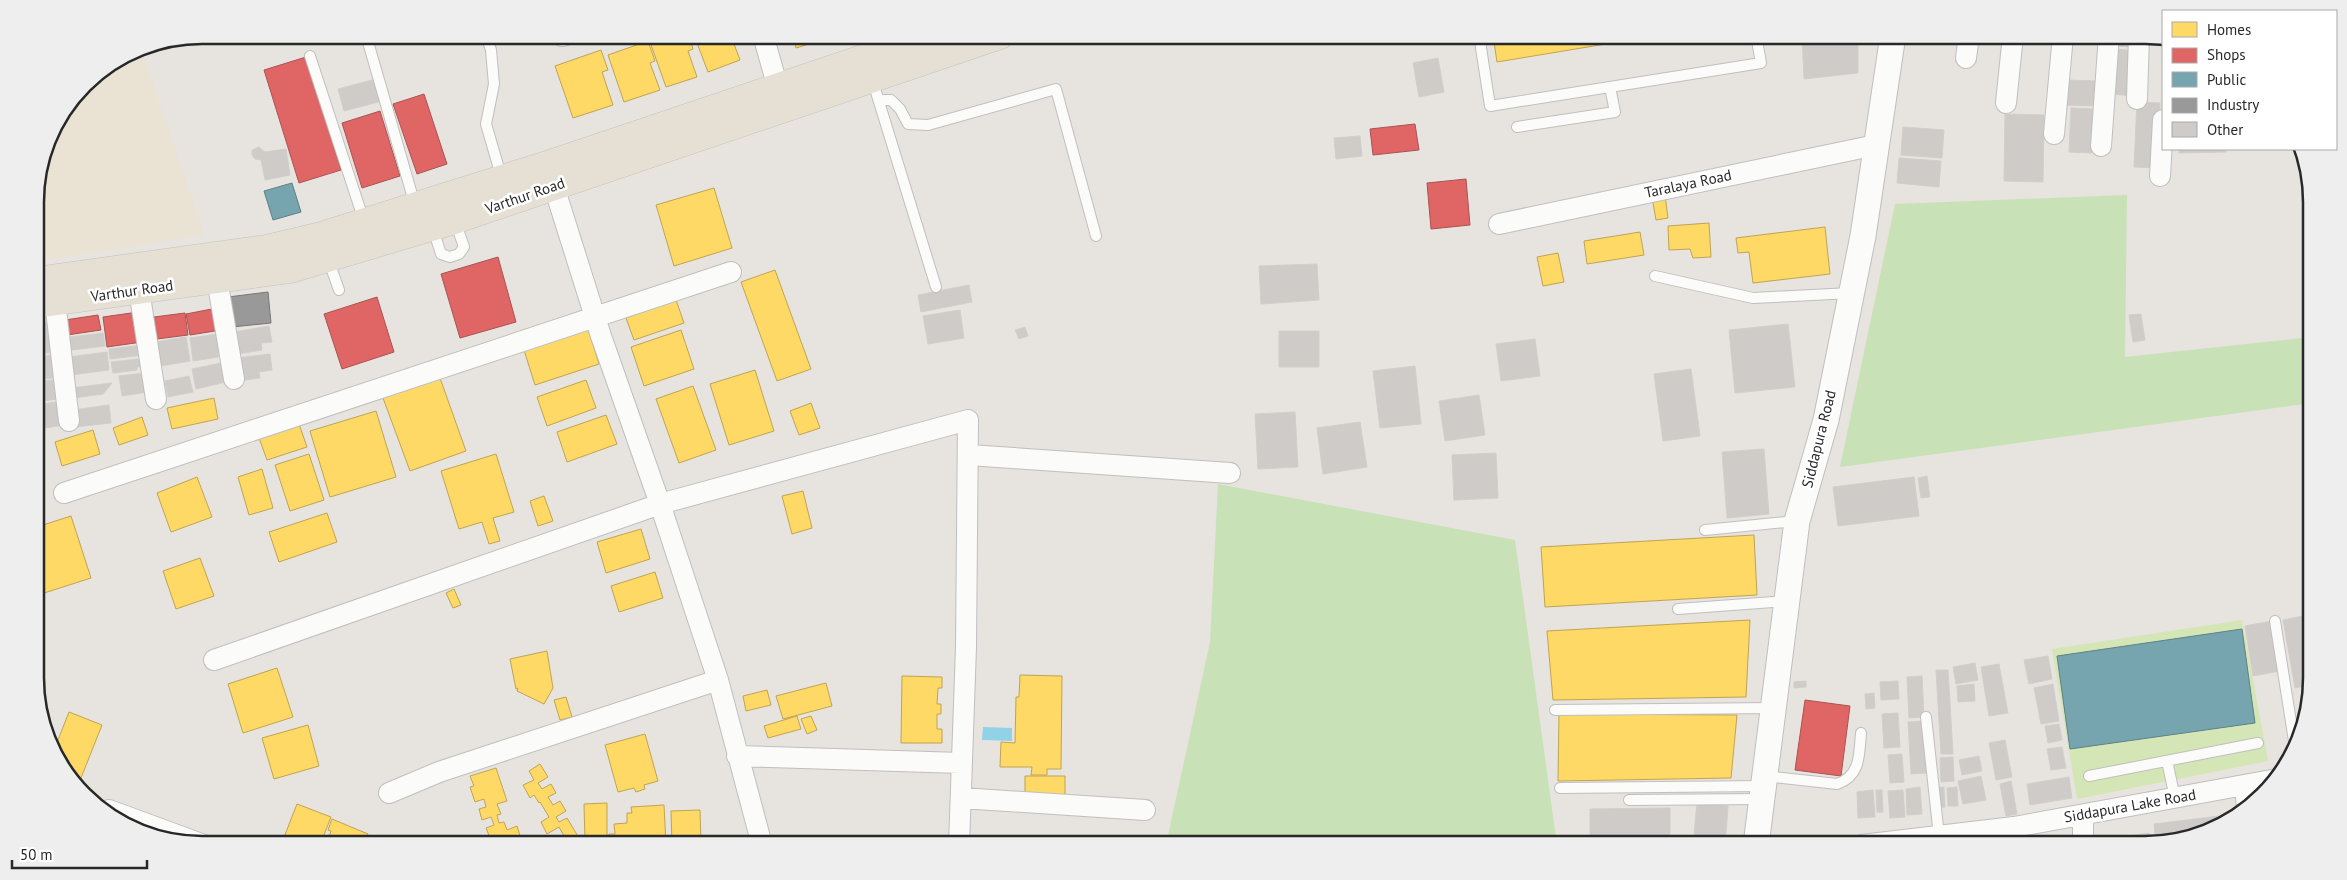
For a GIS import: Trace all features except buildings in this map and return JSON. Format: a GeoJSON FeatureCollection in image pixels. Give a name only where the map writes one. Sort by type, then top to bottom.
{"type":"FeatureCollection","features":[{"type":"Feature","properties":{"kind":"main road","name":"Varthur Road"},"geometry":{"type":"LineString","coordinates":[[45,303],[290,269],[443,224],[550,176],[778,88],[908,44]]}},
{"type":"Feature","properties":{"kind":"main road","name":"Varthur Road"},"geometry":{"type":"LineString","coordinates":[[44,280],[266,249],[321,236],[502,180],[550,176],[875,89],[979,44]]}},
{"type":"Feature","properties":{"kind":"street"},"geometry":{"type":"LineString","coordinates":[[766,44],[778,88]]}},
{"type":"Feature","properties":{"kind":"street","name":"Siddapura Road"},"geometry":{"type":"LineString","coordinates":[[1757,836],[1775,708],[1797,521],[1826,420],[1852,293],[1863,236],[1891,44]]}},
{"type":"Feature","properties":{"kind":"street"},"geometry":{"type":"LineString","coordinates":[[1966,58],[1968,44]]}},
{"type":"Feature","properties":{"kind":"street"},"geometry":{"type":"LineString","coordinates":[[2006,103],[2012,44]]}},
{"type":"Feature","properties":{"kind":"street"},"geometry":{"type":"LineString","coordinates":[[2054,134],[2062,44]]}},
{"type":"Feature","properties":{"kind":"street"},"geometry":{"type":"LineString","coordinates":[[2101,146],[2107,44]]}},
{"type":"Feature","properties":{"kind":"street"},"geometry":{"type":"LineString","coordinates":[[2137,99],[2139,44]]}},
{"type":"Feature","properties":{"kind":"street"},"geometry":{"type":"LineString","coordinates":[[2160,176],[2162,139]]}},
{"type":"Feature","properties":{"kind":"street","name":"Taralaya Road"},"geometry":{"type":"LineString","coordinates":[[1500,224],[1876,145]]}},
{"type":"Feature","properties":{"kind":"street"},"geometry":{"type":"LineString","coordinates":[[550,176],[594,315],[660,504],[718,680],[759,836]]}},
{"type":"Feature","properties":{"kind":"street"},"geometry":{"type":"LineString","coordinates":[[64,493],[594,315],[731,272]]}},
{"type":"Feature","properties":{"kind":"street"},"geometry":{"type":"LineString","coordinates":[[218,279],[234,379]]}},
{"type":"Feature","properties":{"kind":"street"},"geometry":{"type":"LineString","coordinates":[[139,290],[156,399]]}},
{"type":"Feature","properties":{"kind":"street"},"geometry":{"type":"LineString","coordinates":[[45,303],[69,421]]}},
{"type":"Feature","properties":{"kind":"street"},"geometry":{"type":"LineString","coordinates":[[214,660],[660,504],[968,420],[970,455],[960,836]]}},
{"type":"Feature","properties":{"kind":"street"},"geometry":{"type":"LineString","coordinates":[[970,455],[1230,473]]}},
{"type":"Feature","properties":{"kind":"street"},"geometry":{"type":"LineString","coordinates":[[388,793],[438,772],[718,680]]}},
{"type":"Feature","properties":{"kind":"street"},"geometry":{"type":"LineString","coordinates":[[737,756],[961,763]]}},
{"type":"Feature","properties":{"kind":"street","name":"Siddapura Lake Road"},"geometry":{"type":"LineString","coordinates":[[1939,836],[2014,827],[2263,782]]}},
{"type":"Feature","properties":{"kind":"street"},"geometry":{"type":"LineString","coordinates":[[2245,785],[2247,798]]}},
{"type":"Feature","properties":{"kind":"street"},"geometry":{"type":"LineString","coordinates":[[960,798],[1145,810]]}},
{"type":"Feature","properties":{"kind":"street"},"geometry":{"type":"LineString","coordinates":[[124,815],[172,833]]}},
{"type":"Feature","properties":{"kind":"street"},"geometry":{"type":"LineString","coordinates":[[2083,815],[2083,836]]}},
{"type":"Feature","properties":{"kind":"lane"},"geometry":{"type":"LineString","coordinates":[[369,44],[415,206]]}},
{"type":"Feature","properties":{"kind":"lane"},"geometry":{"type":"LineString","coordinates":[[489,44],[494,84],[486,124],[502,180]]}},
{"type":"Feature","properties":{"kind":"lane"},"geometry":{"type":"LineString","coordinates":[[1480,44],[1490,106],[1761,63],[1758,44]]}},
{"type":"Feature","properties":{"kind":"lane"},"geometry":{"type":"LineString","coordinates":[[310,56],[364,222]]}},
{"type":"Feature","properties":{"kind":"lane"},"geometry":{"type":"LineString","coordinates":[[1516,127],[1615,112],[1610,87]]}},
{"type":"Feature","properties":{"kind":"lane"},"geometry":{"type":"LineString","coordinates":[[875,89],[900,108],[908,124],[928,126],[1056,89],[1096,236]]}},
{"type":"Feature","properties":{"kind":"lane"},"geometry":{"type":"LineString","coordinates":[[875,89],[936,287]]}},
{"type":"Feature","properties":{"kind":"lane"},"geometry":{"type":"LineString","coordinates":[[328,258],[340,290]]}},
{"type":"Feature","properties":{"kind":"lane"},"geometry":{"type":"LineString","coordinates":[[1655,276],[1753,298],[1852,293]]}},
{"type":"Feature","properties":{"kind":"lane"},"geometry":{"type":"LineString","coordinates":[[1705,530],[1797,521]]}},
{"type":"Feature","properties":{"kind":"lane"},"geometry":{"type":"LineString","coordinates":[[1678,609],[1788,601]]}},
{"type":"Feature","properties":{"kind":"lane"},"geometry":{"type":"LineString","coordinates":[[2275,621],[2293,734]]}},
{"type":"Feature","properties":{"kind":"lane"},"geometry":{"type":"LineString","coordinates":[[1555,710],[1775,708]]}},
{"type":"Feature","properties":{"kind":"lane"},"geometry":{"type":"LineString","coordinates":[[1926,717],[1939,836]]}},
{"type":"Feature","properties":{"kind":"lane"},"geometry":{"type":"LineString","coordinates":[[1560,788],[1764,787],[1837,784],[1844,782],[1858,766],[1861,732]]}},
{"type":"Feature","properties":{"kind":"lane"},"geometry":{"type":"LineString","coordinates":[[2089,776],[2258,743]]}},
{"type":"Feature","properties":{"kind":"lane"},"geometry":{"type":"LineString","coordinates":[[2167,761],[2175,798]]}},
{"type":"Feature","properties":{"kind":"lane"},"geometry":{"type":"LineString","coordinates":[[1629,800],[1764,787]]}},
{"type":"Feature","properties":{"kind":"shaded area"},"geometry":{"type":"Polygon","coordinates":[[[143,56],[204,235],[44,260],[45,182],[49,161],[60,132],[70,114],[98,83],[114,70],[143,56]]]}},
{"type":"Feature","properties":{"kind":"green space"},"geometry":{"type":"Polygon","coordinates":[[[2127,195],[2125,357],[2303,338],[2303,404],[1840,467],[1895,204],[2127,195]]]}},
{"type":"Feature","properties":{"kind":"green space"},"geometry":{"type":"Polygon","coordinates":[[[1218,484],[1515,540],[1556,836],[1168,836],[1210,642],[1218,484]]]}},
{"type":"Feature","properties":{"kind":"green space"},"geometry":{"type":"Polygon","coordinates":[[[2242,620],[2268,761],[2077,799],[2052,649],[2242,620]]]}},
{"type":"Feature","properties":{"kind":"water"},"geometry":{"type":"Polygon","coordinates":[[[983,727],[1012,728],[1012,741],[982,740],[983,727]]]}}]}
